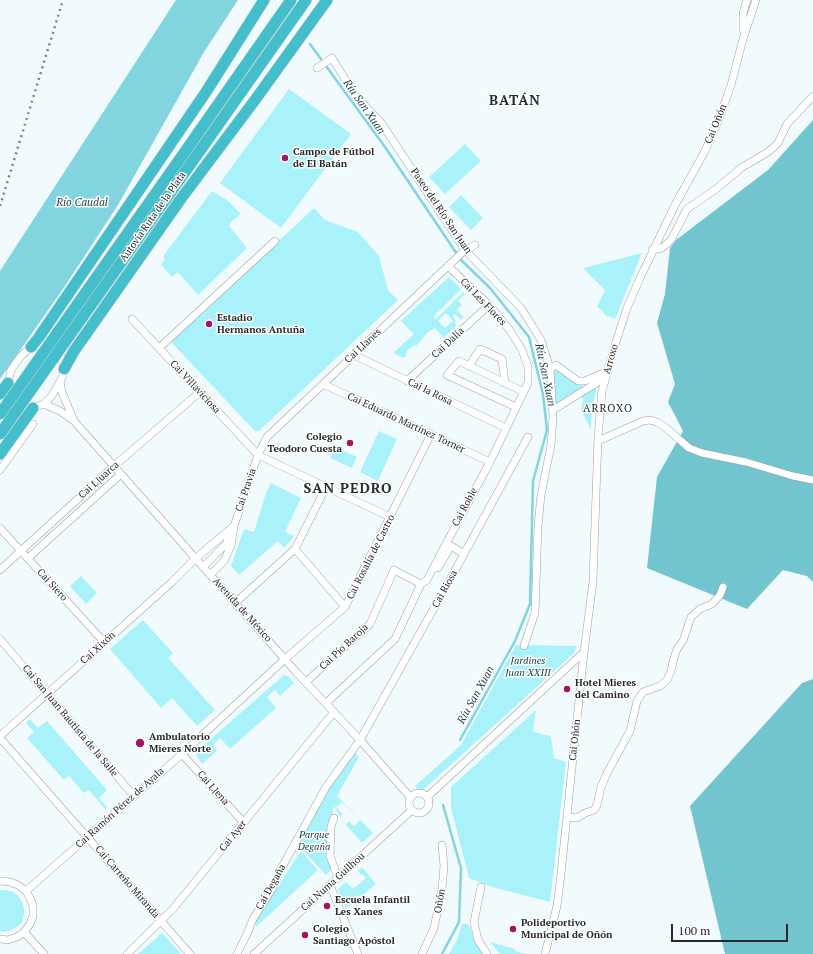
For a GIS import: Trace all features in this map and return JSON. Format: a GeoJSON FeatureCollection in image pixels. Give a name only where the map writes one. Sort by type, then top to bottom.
{"type":"FeatureCollection","features":[{"type":"Feature","properties":{"kind":"highway"},"geometry":{"type":"LineString","coordinates":[[206,92],[264,0]]}},
{"type":"Feature","properties":{"kind":"highway"},"geometry":{"type":"LineString","coordinates":[[31,347],[270,0]]}},
{"type":"Feature","properties":{"kind":"highway"},"geometry":{"type":"LineString","coordinates":[[182,156],[202,119],[282,0]]}},
{"type":"Feature","properties":{"kind":"highway","name":"Autovía Ruta de la Plata"},"geometry":{"type":"LineString","coordinates":[[0,414],[291,0]]}},
{"type":"Feature","properties":{"kind":"highway","name":"Autovía Ruta de la Plata"},"geometry":{"type":"LineString","coordinates":[[0,434],[306,0]]}},
{"type":"Feature","properties":{"kind":"highway"},"geometry":{"type":"LineString","coordinates":[[64,369],[74,350],[180,200],[255,100],[335,0]]}},
{"type":"Feature","properties":{"kind":"highway"},"geometry":{"type":"LineString","coordinates":[[276,44],[297,22],[321,2]]}},
{"type":"Feature","properties":{"kind":"highway"},"geometry":{"type":"LineString","coordinates":[[255,100],[321,2]]}},
{"type":"Feature","properties":{"kind":"highway"},"geometry":{"type":"LineString","coordinates":[[0,394],[8,383]]}},
{"type":"Feature","properties":{"kind":"highway"},"geometry":{"type":"LineString","coordinates":[[0,454],[39,406]]}},
{"type":"Feature","properties":{"kind":"street"},"geometry":{"type":"LineString","coordinates":[[743,39],[744,13],[747,0]]}},
{"type":"Feature","properties":{"kind":"street"},"geometry":{"type":"LineString","coordinates":[[743,39],[756,0]]}},
{"type":"Feature","properties":{"kind":"street"},"geometry":{"type":"LineString","coordinates":[[751,15],[756,10],[759,0]]}},
{"type":"Feature","properties":{"kind":"street","name":"Cai Oñón"},"geometry":{"type":"LineString","coordinates":[[675,205],[705,151],[719,119],[731,84],[743,39]]}},
{"type":"Feature","properties":{"kind":"street","name":"Paseo del Río San Juan"},"geometry":{"type":"LineString","coordinates":[[317,68],[332,58],[355,95],[382,124],[465,250],[521,308],[541,340],[550,368],[553,410],[552,445],[541,495],[538,526],[535,613],[524,646]]}},
{"type":"Feature","properties":{"kind":"street"},"geometry":{"type":"LineString","coordinates":[[652,250],[662,248],[670,240],[687,209],[716,189],[740,168],[768,152],[778,143],[787,124],[813,96]]}},
{"type":"Feature","properties":{"kind":"street","name":"Arroxo"},"geometry":{"type":"LineString","coordinates":[[596,525],[600,406],[607,374],[627,308],[652,250],[675,205]]}},
{"type":"Feature","properties":{"kind":"street"},"geometry":{"type":"LineString","coordinates":[[159,348],[275,241]]}},
{"type":"Feature","properties":{"kind":"street","name":"Cai Llanes"},"geometry":{"type":"LineString","coordinates":[[258,455],[267,437],[465,250],[475,245]]}},
{"type":"Feature","properties":{"kind":"street","name":"Cai Les Flores"},"geometry":{"type":"LineString","coordinates":[[448,266],[489,305],[509,329],[522,350],[528,367],[528,383],[506,428]]}},
{"type":"Feature","properties":{"kind":"street","name":"Cai Dalia"},"geometry":{"type":"LineString","coordinates":[[407,381],[489,305]]}},
{"type":"Feature","properties":{"kind":"street","name":"Cai Villaviciosa"},"geometry":{"type":"LineString","coordinates":[[132,319],[258,455]]}},
{"type":"Feature","properties":{"kind":"street"},"geometry":{"type":"LineString","coordinates":[[44,345],[53,349],[61,356],[64,369],[60,382],[51,397],[39,406],[22,407],[10,395],[8,383],[11,370],[21,356],[31,347],[44,345]]}},
{"type":"Feature","properties":{"kind":"street"},"geometry":{"type":"LineString","coordinates":[[469,366],[480,349],[502,359],[505,383]]}},
{"type":"Feature","properties":{"kind":"street","name":"Cai la Rosa"},"geometry":{"type":"LineString","coordinates":[[354,355],[506,428]]}},
{"type":"Feature","properties":{"kind":"street"},"geometry":{"type":"LineString","coordinates":[[516,409],[447,375],[459,361],[524,392]]}},
{"type":"Feature","properties":{"kind":"street"},"geometry":{"type":"LineString","coordinates":[[550,368],[556,365],[578,382],[607,374]]}},
{"type":"Feature","properties":{"kind":"street"},"geometry":{"type":"LineString","coordinates":[[553,410],[607,374]]}},
{"type":"Feature","properties":{"kind":"street","name":"Avenida de México"},"geometry":{"type":"LineString","coordinates":[[60,382],[62,392],[74,421]]}},
{"type":"Feature","properties":{"kind":"street","name":"Cai Eduardo Martínez Torner"},"geometry":{"type":"LineString","coordinates":[[323,384],[490,462]]}},
{"type":"Feature","properties":{"kind":"street","name":"Cai Ḷḷuarca"},"geometry":{"type":"LineString","coordinates":[[0,570],[114,466],[200,392]]}},
{"type":"Feature","properties":{"kind":"street","name":"Avenida de México"},"geometry":{"type":"LineString","coordinates":[[39,406],[60,411],[74,421],[285,659],[411,798]]}},
{"type":"Feature","properties":{"kind":"street"},"geometry":{"type":"LineString","coordinates":[[598,441],[650,420],[657,422],[666,428],[689,448],[702,453],[746,462],[793,476],[813,480]]}},
{"type":"Feature","properties":{"kind":"street"},"geometry":{"type":"LineString","coordinates":[[0,470],[33,424]]}},
{"type":"Feature","properties":{"kind":"street","name":"Cai Roble"},"geometry":{"type":"LineString","coordinates":[[326,703],[395,640],[421,584],[427,580],[490,462],[506,428]]}},
{"type":"Feature","properties":{"kind":"street","name":"Cai Rosalía de Castro"},"geometry":{"type":"LineString","coordinates":[[285,659],[346,607],[431,434]]}},
{"type":"Feature","properties":{"kind":"street","name":"Cai Riosa"},"geometry":{"type":"LineString","coordinates":[[360,740],[528,437]]}},
{"type":"Feature","properties":{"kind":"street"},"geometry":{"type":"LineString","coordinates":[[258,455],[390,517]]}},
{"type":"Feature","properties":{"kind":"street","name":"Cai Pravia"},"geometry":{"type":"LineString","coordinates":[[203,567],[226,544],[234,526],[258,455]]}},
{"type":"Feature","properties":{"kind":"street"},"geometry":{"type":"LineString","coordinates":[[28,558],[121,474]]}},
{"type":"Feature","properties":{"kind":"street"},"geometry":{"type":"LineString","coordinates":[[235,603],[296,549],[326,487]]}},
{"type":"Feature","properties":{"kind":"street","name":"Cai Oñón"},"geometry":{"type":"LineString","coordinates":[[546,954],[557,906],[568,817],[584,652],[593,581],[596,525]]}},
{"type":"Feature","properties":{"kind":"street"},"geometry":{"type":"LineString","coordinates":[[196,558],[234,526]]}},
{"type":"Feature","properties":{"kind":"street","name":"Cai Pravia"},"geometry":{"type":"LineString","coordinates":[[210,575],[224,561],[230,546],[234,526]]}},
{"type":"Feature","properties":{"kind":"street","name":"Cai Siero"},"geometry":{"type":"LineString","coordinates":[[0,528],[104,642]]}},
{"type":"Feature","properties":{"kind":"street"},"geometry":{"type":"LineString","coordinates":[[440,555],[442,557],[436,568],[438,568],[451,546],[464,554]]}},
{"type":"Feature","properties":{"kind":"street"},"geometry":{"type":"LineString","coordinates":[[296,549],[346,607]]}},
{"type":"Feature","properties":{"kind":"street","name":"Cai Xixón"},"geometry":{"type":"LineString","coordinates":[[0,737],[172,582],[196,558]]}},
{"type":"Feature","properties":{"kind":"street","name":"Cai Pío Baroja"},"geometry":{"type":"LineString","coordinates":[[306,682],[370,624],[394,570],[421,584]]}},
{"type":"Feature","properties":{"kind":"street"},"geometry":{"type":"LineString","coordinates":[[568,817],[577,818],[594,810],[607,773],[630,731],[637,701],[643,692],[660,686],[667,680],[677,649],[683,641],[691,617],[700,609],[712,604],[720,595],[723,587]]}},
{"type":"Feature","properties":{"kind":"street","name":"Cai San Juan Bautista de la Salle"},"geometry":{"type":"LineString","coordinates":[[0,639],[3,648],[47,694],[133,795]]}},
{"type":"Feature","properties":{"kind":"street"},"geometry":{"type":"LineString","coordinates":[[427,797],[584,652]]}},
{"type":"Feature","properties":{"kind":"street","name":"Cai Ramón Pérez de Ayala"},"geometry":{"type":"LineString","coordinates":[[26,891],[133,795],[182,754],[285,659]]}},
{"type":"Feature","properties":{"kind":"street","name":"Cai Ayer"},"geometry":{"type":"LineString","coordinates":[[127,954],[162,922],[334,712]]}},
{"type":"Feature","properties":{"kind":"street","name":"Cai Carreño Miranda"},"geometry":{"type":"LineString","coordinates":[[0,737],[190,954]]}},
{"type":"Feature","properties":{"kind":"street","name":"Cai Degaña"},"geometry":{"type":"LineString","coordinates":[[237,954],[253,919],[272,889],[281,869],[326,787],[360,740]]}},
{"type":"Feature","properties":{"kind":"street","name":"Cai Ḷḷena"},"geometry":{"type":"LineString","coordinates":[[182,754],[244,823]]}},
{"type":"Feature","properties":{"kind":"street"},"geometry":{"type":"LineString","coordinates":[[418,793],[427,797],[429,805],[426,810],[420,813],[412,810],[409,804],[413,795],[418,793]]}},
{"type":"Feature","properties":{"kind":"street","name":"Cai Numa Guilhou"},"geometry":{"type":"LineString","coordinates":[[254,954],[412,810]]}},
{"type":"Feature","properties":{"kind":"street"},"geometry":{"type":"LineString","coordinates":[[334,818],[331,826],[330,856],[338,878]]}},
{"type":"Feature","properties":{"kind":"street","name":"Oñón"},"geometry":{"type":"LineString","coordinates":[[422,954],[434,928],[442,888],[444,866],[442,845]]}},
{"type":"Feature","properties":{"kind":"street"},"geometry":{"type":"LineString","coordinates":[[0,881],[18,885],[26,891],[33,906],[33,916],[30,924],[24,932],[17,937],[8,940],[0,940]]}},
{"type":"Feature","properties":{"kind":"street"},"geometry":{"type":"LineString","coordinates":[[330,885],[358,954]]}},
{"type":"Feature","properties":{"kind":"street"},"geometry":{"type":"LineString","coordinates":[[481,887],[474,922],[478,940],[486,954]]}},
{"type":"Feature","properties":{"kind":"street"},"geometry":{"type":"LineString","coordinates":[[24,932],[44,954]]}},
{"type":"Feature","properties":{"kind":"green space","name":"Campo de Fútbol de El Batán"},"geometry":{"type":"Polygon","coordinates":[[[289,89],[351,134],[281,228],[220,183],[289,89]]]}},
{"type":"Feature","properties":{"kind":"green space"},"geometry":{"type":"Polygon","coordinates":[[[465,144],[481,161],[445,194],[429,177],[465,144]]]}},
{"type":"Feature","properties":{"kind":"green space"},"geometry":{"type":"Polygon","coordinates":[[[212,191],[227,200],[241,214],[232,221],[229,226],[247,248],[198,295],[178,272],[172,277],[161,265],[164,261],[164,255],[212,191]]]}},
{"type":"Feature","properties":{"kind":"green space"},"geometry":{"type":"Polygon","coordinates":[[[461,195],[483,218],[471,230],[449,207],[461,195]]]}},
{"type":"Feature","properties":{"kind":"green space","name":"Estadio Hermanos Antuña"},"geometry":{"type":"Polygon","coordinates":[[[314,208],[325,220],[358,232],[379,256],[388,290],[398,300],[259,431],[255,431],[172,343],[173,340],[314,208]]]}},
{"type":"Feature","properties":{"kind":"green space"},"geometry":{"type":"Polygon","coordinates":[[[642,253],[615,319],[605,315],[603,311],[597,307],[605,290],[583,268],[642,253]]]}},
{"type":"Feature","properties":{"kind":"green space"},"geometry":{"type":"Polygon","coordinates":[[[449,277],[461,289],[433,317],[436,319],[463,292],[465,294],[458,301],[462,305],[457,310],[464,317],[461,320],[455,314],[453,316],[456,322],[455,324],[457,325],[444,338],[435,328],[428,332],[417,345],[413,346],[407,351],[406,356],[403,358],[393,353],[414,334],[401,321],[449,277]],[[446,313],[438,321],[445,328],[453,321],[446,313]]]}},
{"type":"Feature","properties":{"kind":"green space"},"geometry":{"type":"Polygon","coordinates":[[[554,367],[578,384],[584,386],[556,404],[553,370],[554,367]]]}},
{"type":"Feature","properties":{"kind":"green space"},"geometry":{"type":"Polygon","coordinates":[[[597,385],[592,411],[591,430],[581,410],[583,400],[582,394],[597,385]]]}},
{"type":"Feature","properties":{"kind":"green space"},"geometry":{"type":"Polygon","coordinates":[[[379,431],[397,439],[378,481],[360,472],[379,431]]]}},
{"type":"Feature","properties":{"kind":"green space"},"geometry":{"type":"Polygon","coordinates":[[[335,447],[357,457],[352,468],[330,458],[335,447]]]}},
{"type":"Feature","properties":{"kind":"green space"},"geometry":{"type":"Polygon","coordinates":[[[271,483],[301,498],[285,532],[294,536],[284,548],[278,541],[239,575],[231,566],[244,529],[254,532],[265,496],[271,483]]]}},
{"type":"Feature","properties":{"kind":"green space"},"geometry":{"type":"Polygon","coordinates":[[[81,576],[97,593],[86,604],[70,586],[81,576]]]}},
{"type":"Feature","properties":{"kind":"green space"},"geometry":{"type":"Polygon","coordinates":[[[143,620],[173,653],[168,658],[215,710],[197,726],[172,698],[161,708],[110,649],[143,620]]]}},
{"type":"Feature","properties":{"kind":"green space","name":"Jardines Juan XXIII"},"geometry":{"type":"Polygon","coordinates":[[[516,645],[577,646],[574,653],[423,790],[418,790],[415,786],[461,745],[516,645]]]}},
{"type":"Feature","properties":{"kind":"green space"},"geometry":{"type":"Polygon","coordinates":[[[284,675],[288,676],[294,683],[280,696],[275,690],[267,697],[276,708],[230,749],[220,738],[213,745],[217,751],[202,764],[196,755],[196,752],[284,675]]]}},
{"type":"Feature","properties":{"kind":"green space"},"geometry":{"type":"Polygon","coordinates":[[[536,710],[533,732],[551,736],[554,758],[566,762],[550,902],[492,887],[469,878],[451,808],[451,787],[536,710]]]}},
{"type":"Feature","properties":{"kind":"green space"},"geometry":{"type":"Polygon","coordinates":[[[30,719],[38,728],[47,721],[107,790],[99,798],[107,807],[105,809],[89,790],[84,793],[69,776],[64,780],[27,738],[34,732],[26,723],[30,719]]]}},
{"type":"Feature","properties":{"kind":"green space","name":"Parque Degaña"},"geometry":{"type":"Polygon","coordinates":[[[355,752],[359,757],[337,796],[373,833],[362,843],[340,818],[346,824],[349,821],[354,826],[360,820],[342,802],[336,807],[343,814],[340,817],[334,806],[331,817],[328,857],[331,870],[326,875],[302,849],[296,845],[328,789],[355,752]]]}},
{"type":"Feature","properties":{"kind":"green space"},"geometry":{"type":"Polygon","coordinates":[[[301,851],[318,870],[257,926],[253,924],[301,851]]]}},
{"type":"Feature","properties":{"kind":"green space"},"geometry":{"type":"Polygon","coordinates":[[[362,867],[376,884],[346,909],[338,889],[346,882],[353,889],[366,878],[358,871],[362,867]]]}},
{"type":"Feature","properties":{"kind":"green space"},"geometry":{"type":"Polygon","coordinates":[[[0,890],[13,892],[18,896],[24,908],[22,922],[17,927],[5,932],[0,931],[0,890]]]}},
{"type":"Feature","properties":{"kind":"green space"},"geometry":{"type":"Polygon","coordinates":[[[462,924],[468,924],[484,954],[449,954],[458,938],[462,924]]]}},
{"type":"Feature","properties":{"kind":"green space"},"geometry":{"type":"Polygon","coordinates":[[[162,933],[181,954],[138,954],[162,933]]]}},
{"type":"Feature","properties":{"kind":"green space"},"geometry":{"type":"Polygon","coordinates":[[[490,942],[515,949],[515,951],[526,954],[500,954],[490,942]]]}},
{"type":"Feature","properties":{"kind":"shaded area"},"geometry":{"type":"Polygon","coordinates":[[[813,120],[813,582],[807,576],[783,570],[747,609],[647,568],[657,477],[683,431],[668,402],[675,384],[657,323],[665,294],[670,248],[676,240],[768,170],[813,120]]]}},
{"type":"Feature","properties":{"kind":"shaded area"},"geometry":{"type":"Polygon","coordinates":[[[813,679],[813,954],[725,954],[690,806],[802,683],[813,679]]]}},
{"type":"Feature","properties":{"kind":"water","name":"Río Caudal"},"geometry":{"type":"Polygon","coordinates":[[[176,0],[238,0],[204,52],[118,205],[65,286],[0,379],[0,271],[176,0]]]}},
{"type":"Feature","properties":{"kind":"waterway","name":"Ríu San Xuan"},"geometry":{"type":"LineString","coordinates":[[310,44],[385,147],[461,260],[490,288],[529,337],[543,394],[547,430],[533,481],[530,604],[515,641],[460,740]]}},
{"type":"Feature","properties":{"kind":"waterway","name":"Ríu San Xuan"},"geometry":{"type":"LineString","coordinates":[[442,954],[459,922],[461,868],[443,805]]}},
{"type":"Feature","properties":{"kind":"railway"},"geometry":{"type":"LineString","coordinates":[[0,206],[63,0]]}},
{"type":"Feature","properties":{"kind":"place","name":"Campo de Fútbol de El Batán"},"geometry":{"type":"Point","coordinates":[285,158]}},
{"type":"Feature","properties":{"kind":"place","name":"Estadio Hermanos Antuña"},"geometry":{"type":"Point","coordinates":[209,324]}},
{"type":"Feature","properties":{"kind":"place","name":"Colegio Teodoro Cuesta"},"geometry":{"type":"Point","coordinates":[350,443]}},
{"type":"Feature","properties":{"kind":"place","name":"Hotel Mieres del Camino"},"geometry":{"type":"Point","coordinates":[567,689]}},
{"type":"Feature","properties":{"kind":"place","name":"Ambulatorio Mieres Norte"},"geometry":{"type":"Point","coordinates":[140,743]}},
{"type":"Feature","properties":{"kind":"place","name":"Escuela Infantil Les Xanes"},"geometry":{"type":"Point","coordinates":[327,906]}},
{"type":"Feature","properties":{"kind":"place","name":"Polideportivo Municipal de Oñón"},"geometry":{"type":"Point","coordinates":[513,929]}},
{"type":"Feature","properties":{"kind":"place","name":"Colegio Santiago Apóstol"},"geometry":{"type":"Point","coordinates":[305,935]}},
{"type":"Feature","properties":{"kind":"district","name":"BATÁN"},"geometry":{"type":"Point","coordinates":[515,101]}},
{"type":"Feature","properties":{"kind":"district","name":"ARROXO"},"geometry":{"type":"Point","coordinates":[608,409]}},
{"type":"Feature","properties":{"kind":"district","name":"SAN PEDRO"},"geometry":{"type":"Point","coordinates":[348,489]}}]}
